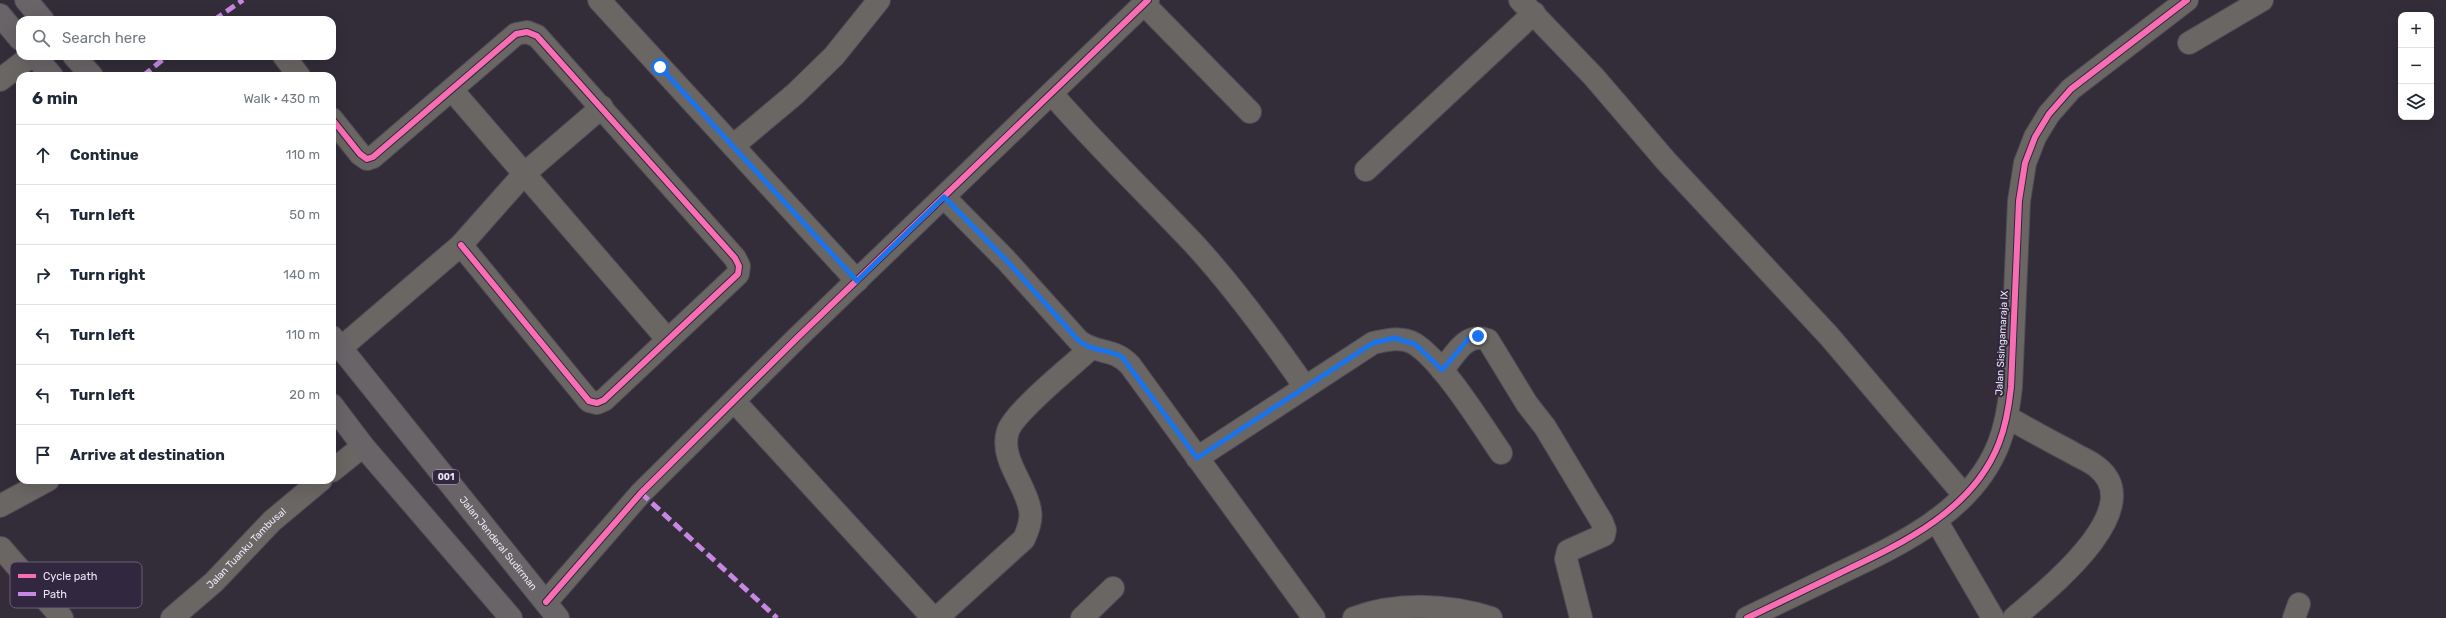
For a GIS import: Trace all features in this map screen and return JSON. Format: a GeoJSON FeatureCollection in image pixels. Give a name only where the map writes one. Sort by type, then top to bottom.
{"type":"FeatureCollection","features":[{"type":"Feature","properties":{"kind":"highway"},"geometry":{"type":"LineString","coordinates":[[26,0],[40,16]]}},
{"type":"Feature","properties":{"kind":"highway"},"geometry":{"type":"LineString","coordinates":[[0,15],[16,34]]}},
{"type":"Feature","properties":{"kind":"highway"},"geometry":{"type":"LineString","coordinates":[[38,60],[49,72]]}},
{"type":"Feature","properties":{"kind":"highway"},"geometry":{"type":"LineString","coordinates":[[78,60],[88,72]]}},
{"type":"Feature","properties":{"kind":"highway","name":"Jalan Jenderal Sudirman"},"geometry":{"type":"LineString","coordinates":[[337,342],[552,610]]}},
{"type":"Feature","properties":{"kind":"highway"},"geometry":{"type":"LineString","coordinates":[[336,410],[363,446],[511,618]]}},
{"type":"Feature","properties":{"kind":"street"},"geometry":{"type":"LineString","coordinates":[[599,0],[857,281]]}},
{"type":"Feature","properties":{"kind":"street"},"geometry":{"type":"LineString","coordinates":[[733,146],[795,94],[834,56],[879,0]]}},
{"type":"Feature","properties":{"kind":"street","name":"Jalan Sisingamaraja IX"},"geometry":{"type":"LineString","coordinates":[[1747,618],[1901,544],[1936,520],[1964,495],[1984,470],[1999,444],[2007,417],[2011,387],[2019,201],[2025,163],[2035,137],[2049,114],[2071,89],[2187,0]]}},
{"type":"Feature","properties":{"kind":"street"},"geometry":{"type":"LineString","coordinates":[[2188,43],[2262,0]]}},
{"type":"Feature","properties":{"kind":"street"},"geometry":{"type":"LineString","coordinates":[[552,610],[641,493],[857,281],[1146,2],[1250,112]]}},
{"type":"Feature","properties":{"kind":"street"},"geometry":{"type":"LineString","coordinates":[[1366,170],[1527,7],[1594,78],[1671,166],[1829,336],[1964,495]]}},
{"type":"Feature","properties":{"kind":"street"},"geometry":{"type":"LineString","coordinates":[[336,124],[360,154],[367,159],[373,157],[516,34],[527,32],[537,36],[602,107],[735,258],[739,266],[738,274],[604,400],[597,403],[589,401],[461,245]]}},
{"type":"Feature","properties":{"kind":"street"},"geometry":{"type":"LineString","coordinates":[[0,80],[26,60]]}},
{"type":"Feature","properties":{"kind":"street"},"geometry":{"type":"LineString","coordinates":[[287,60],[296,72]]}},
{"type":"Feature","properties":{"kind":"street"},"geometry":{"type":"LineString","coordinates":[[452,90],[668,340]]}},
{"type":"Feature","properties":{"kind":"street"},"geometry":{"type":"LineString","coordinates":[[1052,94],[1089,136],[1196,247],[1248,307],[1305,387]]}},
{"type":"Feature","properties":{"kind":"street"},"geometry":{"type":"LineString","coordinates":[[337,342],[461,245],[524,174],[602,107]]}},
{"type":"Feature","properties":{"kind":"street"},"geometry":{"type":"LineString","coordinates":[[944,197],[1006,260],[1079,341],[1090,349],[1115,353],[1122,357],[1314,618]]}},
{"type":"Feature","properties":{"kind":"street"},"geometry":{"type":"LineString","coordinates":[[1442,370],[1470,337],[1478,336],[1488,340],[1527,404],[1546,427],[1602,522],[1605,530],[1604,536],[1568,551],[1566,559],[1581,618]]}},
{"type":"Feature","properties":{"kind":"street"},"geometry":{"type":"LineString","coordinates":[[1197,458],[1373,343],[1394,338],[1415,344],[1442,370],[1501,453]]}},
{"type":"Feature","properties":{"kind":"street"},"geometry":{"type":"LineString","coordinates":[[937,618],[1024,539],[1030,527],[1030,510],[1010,458],[1007,447],[1008,431],[1017,416],[1090,349]]}},
{"type":"Feature","properties":{"kind":"street"},"geometry":{"type":"LineString","coordinates":[[734,401],[933,618]]}},
{"type":"Feature","properties":{"kind":"street"},"geometry":{"type":"LineString","coordinates":[[2007,417],[2098,468],[2109,481],[2114,496],[2112,509],[2097,536],[2061,577],[2014,618]]}},
{"type":"Feature","properties":{"kind":"street"},"geometry":{"type":"LineString","coordinates":[[336,468],[363,446]]}},
{"type":"Feature","properties":{"kind":"street"},"geometry":{"type":"LineString","coordinates":[[0,506],[41,484]]}},
{"type":"Feature","properties":{"kind":"street","name":"Jalan Tuanku Tambusal"},"geometry":{"type":"LineString","coordinates":[[172,618],[214,582],[272,521],[316,484]]}},
{"type":"Feature","properties":{"kind":"street"},"geometry":{"type":"LineString","coordinates":[[1936,520],[1993,618]]}},
{"type":"Feature","properties":{"kind":"street"},"geometry":{"type":"LineString","coordinates":[[0,547],[13,562]]}},
{"type":"Feature","properties":{"kind":"street"},"geometry":{"type":"LineString","coordinates":[[1082,618],[1113,588]]}},
{"type":"Feature","properties":{"kind":"street"},"geometry":{"type":"LineString","coordinates":[[1354,618],[1403,607],[1435,607],[1464,615],[1491,618]]}},
{"type":"Feature","properties":{"kind":"street"},"geometry":{"type":"LineString","coordinates":[[53,608],[62,618]]}},
{"type":"Feature","properties":{"kind":"marked path"},"geometry":{"type":"LineString","coordinates":[[220,16],[243,0]]}},
{"type":"Feature","properties":{"kind":"marked path"},"geometry":{"type":"LineString","coordinates":[[148,72],[162,60]]}},
{"type":"Feature","properties":{"kind":"marked path"},"geometry":{"type":"LineString","coordinates":[[641,493],[777,618]]}},
{"type":"Feature","properties":{"kind":"cycle path"},"geometry":{"type":"LineString","coordinates":[[546,602],[641,493],[797,338],[1148,0]]}},
{"type":"Feature","properties":{"kind":"cycle path"},"geometry":{"type":"LineString","coordinates":[[1747,618],[1887,550],[1933,523],[1972,488],[1987,467],[1999,443],[2009,401],[2011,387],[2019,201],[2025,163],[2035,137],[2049,114],[2071,89],[2187,0]]}},
{"type":"Feature","properties":{"kind":"cycle path"},"geometry":{"type":"LineString","coordinates":[[336,124],[360,154],[367,159],[373,157],[516,34],[527,32],[537,36],[735,258],[739,266],[738,274],[604,400],[597,403],[589,401],[461,245]]}},
{"type":"Feature","properties":{"kind":"route"},"geometry":{"type":"LineString","coordinates":[[660,67],[857,281],[944,197],[1006,260],[1079,341],[1090,349],[1115,353],[1122,357],[1130,365],[1197,458],[1373,343],[1394,338],[1415,344],[1442,370],[1470,337],[1478,336]]}}]}
